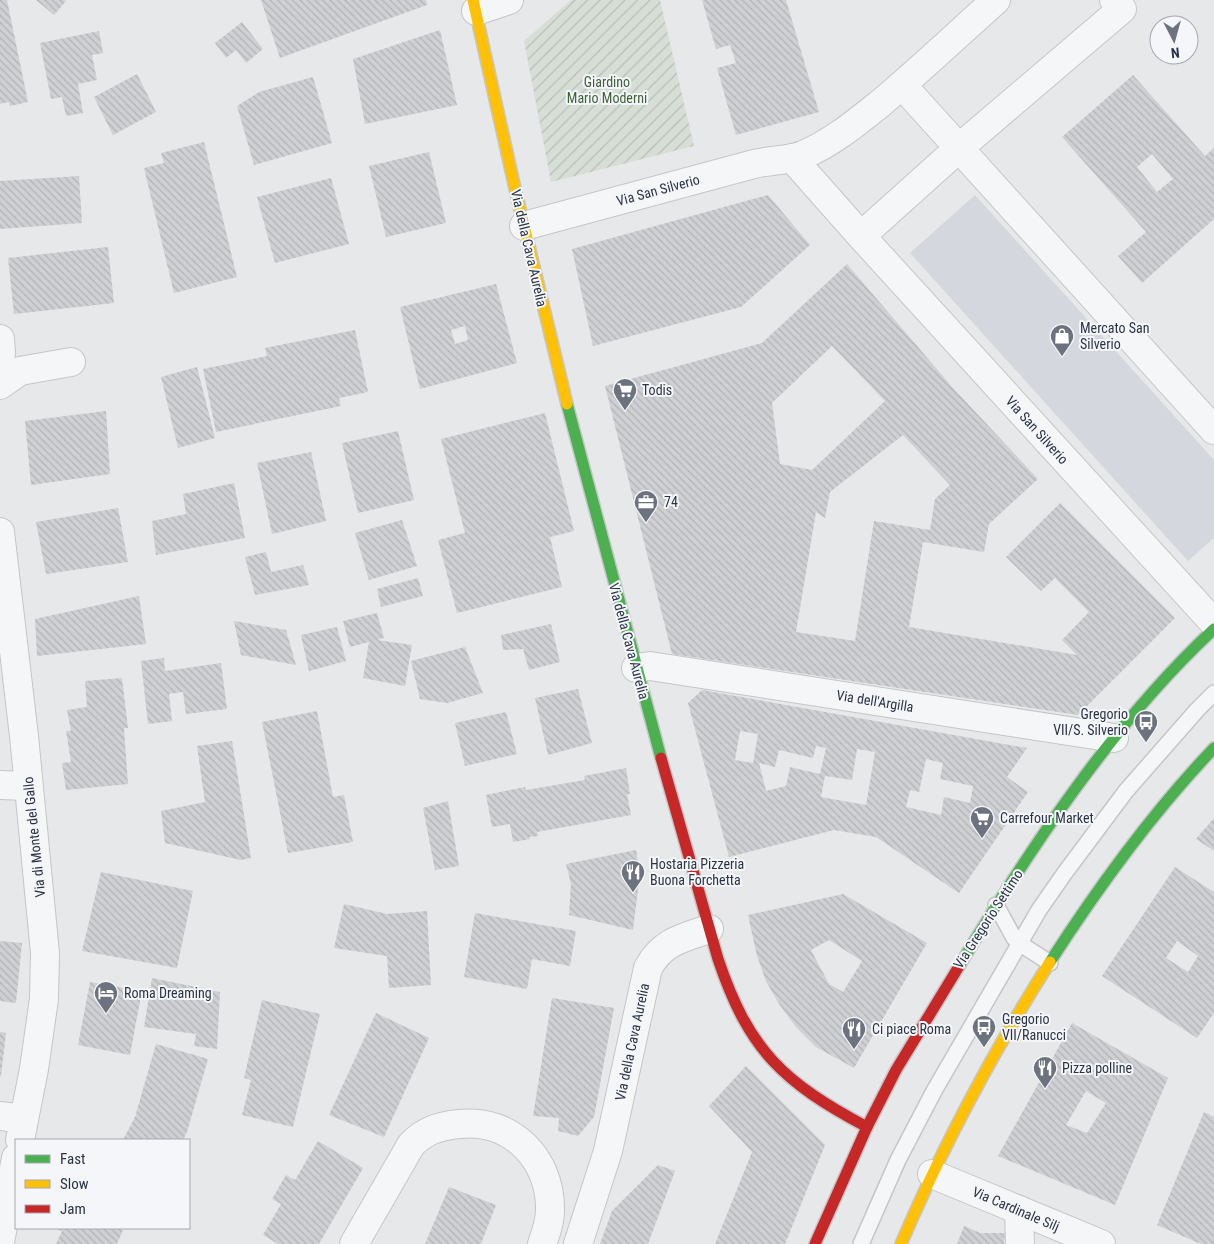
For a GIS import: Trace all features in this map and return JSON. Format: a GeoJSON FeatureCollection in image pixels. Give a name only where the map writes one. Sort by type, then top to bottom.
{"type":"FeatureCollection","features":[{"type":"Feature","properties":{"kind":"main road","name":"Via della Cava Aurelia"},"geometry":{"type":"LineString","coordinates":[[474,6],[560,379],[636,668],[709,929]]}},
{"type":"Feature","properties":{"kind":"main road","name":"Via Gregorio Settimo"},"geometry":{"type":"LineString","coordinates":[[815,1244],[867,1128],[908,1049],[996,905],[1114,738],[1186,655],[1214,629]]}},
{"type":"Feature","properties":{"kind":"main road"},"geometry":{"type":"LineString","coordinates":[[901,1244],[952,1131],[1000,1043],[1050,963],[1095,893],[1151,819],[1214,748]]}},
{"type":"Feature","properties":{"kind":"main road"},"geometry":{"type":"LineString","coordinates":[[709,929],[716,957],[744,1023],[766,1056],[804,1090],[867,1128]]}},
{"type":"Feature","properties":{"kind":"street"},"geometry":{"type":"LineString","coordinates":[[474,6],[510,0]]}},
{"type":"Feature","properties":{"kind":"street","name":"Via San Silverio"},"geometry":{"type":"LineString","coordinates":[[524,226],[754,164],[792,158],[804,154],[834,138],[862,118],[902,85],[996,0]]}},
{"type":"Feature","properties":{"kind":"street"},"geometry":{"type":"LineString","coordinates":[[861,236],[959,148],[1122,8],[1114,0]]}},
{"type":"Feature","properties":{"kind":"street"},"geometry":{"type":"LineString","coordinates":[[902,85],[1214,430]]}},
{"type":"Feature","properties":{"kind":"street","name":"Via San Silverio"},"geometry":{"type":"LineString","coordinates":[[792,158],[1214,623]]}},
{"type":"Feature","properties":{"kind":"street"},"geometry":{"type":"LineString","coordinates":[[0,339],[0,366]]}},
{"type":"Feature","properties":{"kind":"street"},"geometry":{"type":"LineString","coordinates":[[0,385],[20,371],[71,362]]}},
{"type":"Feature","properties":{"kind":"street","name":"Via di Monte del Gallo"},"geometry":{"type":"LineString","coordinates":[[0,532],[24,736],[44,938],[45,968],[44,999],[34,1069],[14,1125]]}},
{"type":"Feature","properties":{"kind":"street","name":"Via dell'Argilla"},"geometry":{"type":"LineString","coordinates":[[636,668],[650,666],[1114,738]]}},
{"type":"Feature","properties":{"kind":"street"},"geometry":{"type":"LineString","coordinates":[[0,785],[28,786]]}},
{"type":"Feature","properties":{"kind":"street","name":"Via della Cava Aurelia"},"geometry":{"type":"LineString","coordinates":[[578,1244],[608,1151],[648,968],[656,955],[674,941],[709,929]]}},
{"type":"Feature","properties":{"kind":"street"},"geometry":{"type":"LineString","coordinates":[[354,1244],[411,1145],[419,1136],[445,1125],[470,1123],[504,1131],[520,1142],[542,1168],[549,1196],[550,1212],[542,1244]]}},
{"type":"Feature","properties":{"kind":"street"},"geometry":{"type":"LineString","coordinates":[[0,1242],[15,1163]]}},
{"type":"Feature","properties":{"kind":"street","name":"Via Cardinale Silj"},"geometry":{"type":"LineString","coordinates":[[932,1174],[1101,1244]]}},
{"type":"Feature","properties":{"kind":"street"},"geometry":{"type":"LineString","coordinates":[[1019,1210],[1020,1244]]}},
{"type":"Feature","properties":{"kind":"lane"},"geometry":{"type":"LineString","coordinates":[[861,1244],[898,1160],[934,1091],[1019,943],[1064,874],[1126,791],[1214,693]]}},
{"type":"Feature","properties":{"kind":"lane"},"geometry":{"type":"LineString","coordinates":[[996,905],[1009,932],[1019,943],[1050,963]]}},
{"type":"Feature","properties":{"kind":"shaded area","name":"Mercato San Silverio"},"geometry":{"type":"Polygon","coordinates":[[[975,195],[1214,460],[1214,538],[1188,561],[910,253],[975,195]]]}},
{"type":"Feature","properties":{"kind":"green space","name":"Giardino Mario Moderni"},"geometry":{"type":"Polygon","coordinates":[[[571,0],[660,0],[694,146],[551,182],[524,41],[571,0]]]}},
{"type":"Feature","properties":{"kind":"building"},"geometry":{"type":"Polygon","coordinates":[[[0,0],[7,0],[28,102],[10,106],[9,102],[0,104],[0,0]]]}},
{"type":"Feature","properties":{"kind":"building"},"geometry":{"type":"Polygon","coordinates":[[[36,0],[64,0],[66,1],[54,15],[36,0]]]}},
{"type":"Feature","properties":{"kind":"building"},"geometry":{"type":"Polygon","coordinates":[[[261,0],[426,0],[427,5],[280,58],[261,0]]]}},
{"type":"Feature","properties":{"kind":"building"},"geometry":{"type":"Polygon","coordinates":[[[702,0],[786,0],[819,112],[736,135],[717,68],[736,63],[730,45],[716,49],[702,0]]]}},
{"type":"Feature","properties":{"kind":"building"},"geometry":{"type":"Polygon","coordinates":[[[242,22],[263,49],[246,63],[236,50],[226,58],[215,43],[242,22]]]}},
{"type":"Feature","properties":{"kind":"building"},"geometry":{"type":"Polygon","coordinates":[[[440,30],[457,105],[365,124],[353,59],[440,30]]]}},
{"type":"Feature","properties":{"kind":"building"},"geometry":{"type":"Polygon","coordinates":[[[99,31],[103,53],[92,55],[97,80],[78,84],[83,113],[66,116],[62,97],[51,99],[40,43],[99,31]]]}},
{"type":"Feature","properties":{"kind":"building"},"geometry":{"type":"Polygon","coordinates":[[[137,74],[156,112],[113,135],[94,97],[137,74]]]}},
{"type":"Feature","properties":{"kind":"building"},"geometry":{"type":"Polygon","coordinates":[[[1133,75],[1205,156],[1214,148],[1214,219],[1142,283],[1118,256],[1146,232],[1062,137],[1133,75]],[[1152,154],[1137,167],[1157,192],[1173,179],[1152,154]]]}},
{"type":"Feature","properties":{"kind":"building"},"geometry":{"type":"Polygon","coordinates":[[[313,77],[332,143],[254,165],[237,106],[259,92],[313,77]]]}},
{"type":"Feature","properties":{"kind":"building"},"geometry":{"type":"Polygon","coordinates":[[[204,142],[237,277],[174,293],[144,168],[164,163],[161,153],[204,142]]]}},
{"type":"Feature","properties":{"kind":"building"},"geometry":{"type":"Polygon","coordinates":[[[429,152],[446,223],[386,237],[369,166],[429,152]]]}},
{"type":"Feature","properties":{"kind":"building"},"geometry":{"type":"Polygon","coordinates":[[[79,176],[82,223],[0,229],[0,181],[79,176]]]}},
{"type":"Feature","properties":{"kind":"building"},"geometry":{"type":"Polygon","coordinates":[[[331,178],[349,244],[275,263],[257,197],[331,178]]]}},
{"type":"Feature","properties":{"kind":"building"},"geometry":{"type":"Polygon","coordinates":[[[768,195],[810,245],[741,307],[593,346],[572,249],[768,195]]]}},
{"type":"Feature","properties":{"kind":"building"},"geometry":{"type":"Polygon","coordinates":[[[108,247],[114,303],[14,314],[8,258],[108,247]]]}},
{"type":"Feature","properties":{"kind":"building"},"geometry":{"type":"Polygon","coordinates":[[[847,264],[953,388],[1038,479],[989,524],[984,552],[923,542],[909,627],[1077,655],[1062,640],[1089,612],[1055,578],[1041,591],[1006,557],[1060,503],[1175,618],[1078,715],[672,654],[605,386],[762,343],[847,264]],[[832,346],[772,403],[780,464],[812,470],[885,401],[832,346]],[[903,435],[830,492],[825,518],[816,512],[796,632],[855,641],[874,521],[930,530],[935,499],[950,485],[903,435]]]}},
{"type":"Feature","properties":{"kind":"building"},"geometry":{"type":"Polygon","coordinates":[[[496,284],[517,363],[420,389],[400,307],[496,284]],[[465,326],[451,330],[455,344],[468,340],[465,326]]]}},
{"type":"Feature","properties":{"kind":"building"},"geometry":{"type":"Polygon","coordinates":[[[355,330],[368,392],[339,398],[341,406],[216,432],[203,369],[267,356],[265,348],[355,330]]]}},
{"type":"Feature","properties":{"kind":"building"},"geometry":{"type":"Polygon","coordinates":[[[197,367],[215,438],[178,448],[161,377],[197,367]]]}},
{"type":"Feature","properties":{"kind":"building"},"geometry":{"type":"Polygon","coordinates":[[[106,411],[110,474],[31,485],[25,421],[106,411]]]}},
{"type":"Feature","properties":{"kind":"building"},"geometry":{"type":"Polygon","coordinates":[[[545,413],[574,531],[550,537],[562,587],[457,613],[438,540],[465,533],[441,439],[545,413]]]}},
{"type":"Feature","properties":{"kind":"building"},"geometry":{"type":"Polygon","coordinates":[[[398,431],[414,500],[358,513],[342,443],[398,431]]]}},
{"type":"Feature","properties":{"kind":"building"},"geometry":{"type":"Polygon","coordinates":[[[311,452],[326,521],[272,534],[257,463],[311,452]]]}},
{"type":"Feature","properties":{"kind":"building"},"geometry":{"type":"Polygon","coordinates":[[[234,483],[245,538],[156,555],[152,521],[186,514],[183,494],[234,483]]]}},
{"type":"Feature","properties":{"kind":"building"},"geometry":{"type":"Polygon","coordinates":[[[118,508],[128,562],[46,574],[36,522],[118,508]]]}},
{"type":"Feature","properties":{"kind":"building"},"geometry":{"type":"Polygon","coordinates":[[[402,520],[417,566],[369,580],[355,533],[402,520]]]}},
{"type":"Feature","properties":{"kind":"building"},"geometry":{"type":"Polygon","coordinates":[[[266,552],[271,572],[303,565],[309,585],[255,595],[245,557],[266,552]]]}},
{"type":"Feature","properties":{"kind":"building"},"geometry":{"type":"Polygon","coordinates":[[[418,578],[423,596],[381,607],[377,589],[418,578]]]}},
{"type":"Feature","properties":{"kind":"building"},"geometry":{"type":"Polygon","coordinates":[[[139,596],[146,644],[37,656],[35,619],[139,596]]]}},
{"type":"Feature","properties":{"kind":"building"},"geometry":{"type":"Polygon","coordinates":[[[377,613],[384,638],[377,640],[412,645],[405,686],[363,678],[369,642],[350,647],[343,621],[377,613]]]}},
{"type":"Feature","properties":{"kind":"building"},"geometry":{"type":"Polygon","coordinates":[[[234,621],[286,630],[296,665],[241,655],[234,621]]]}},
{"type":"Feature","properties":{"kind":"building"},"geometry":{"type":"Polygon","coordinates":[[[551,624],[560,662],[529,670],[523,649],[503,650],[501,635],[551,624]]]}},
{"type":"Feature","properties":{"kind":"building"},"geometry":{"type":"Polygon","coordinates":[[[337,627],[346,661],[309,671],[301,635],[337,627]]]}},
{"type":"Feature","properties":{"kind":"building"},"geometry":{"type":"Polygon","coordinates":[[[465,647],[483,693],[447,703],[420,699],[411,661],[465,647]]]}},
{"type":"Feature","properties":{"kind":"building"},"geometry":{"type":"Polygon","coordinates":[[[164,658],[165,671],[221,663],[227,709],[186,714],[183,692],[169,694],[172,721],[148,724],[141,661],[164,658]]]}},
{"type":"Feature","properties":{"kind":"building"},"geometry":{"type":"Polygon","coordinates":[[[122,678],[128,728],[124,728],[128,784],[66,790],[62,763],[71,762],[66,731],[71,731],[67,710],[87,707],[85,681],[122,678]]]}},
{"type":"Feature","properties":{"kind":"building"},"geometry":{"type":"Polygon","coordinates":[[[578,689],[592,743],[548,755],[535,698],[578,689]]]}},
{"type":"Feature","properties":{"kind":"building"},"geometry":{"type":"Polygon","coordinates":[[[702,690],[1027,748],[1007,777],[1028,792],[959,893],[876,837],[834,830],[729,857],[688,703],[702,690]],[[740,731],[735,760],[753,763],[758,734],[740,731]],[[816,746],[813,758],[779,750],[775,767],[759,763],[766,791],[786,786],[790,767],[820,774],[826,748],[816,746]],[[857,749],[852,780],[825,776],[821,797],[866,805],[875,752],[857,749]],[[926,759],[919,792],[910,790],[906,807],[941,815],[944,797],[970,803],[973,786],[940,779],[943,763],[926,759]]]}},
{"type":"Feature","properties":{"kind":"building"},"geometry":{"type":"Polygon","coordinates":[[[317,711],[333,797],[344,795],[353,842],[288,853],[262,722],[317,711]]]}},
{"type":"Feature","properties":{"kind":"building"},"geometry":{"type":"Polygon","coordinates":[[[506,712],[517,754],[465,766],[455,723],[506,712]]]}},
{"type":"Feature","properties":{"kind":"building"},"geometry":{"type":"Polygon","coordinates":[[[232,741],[251,858],[241,860],[165,843],[161,811],[205,802],[197,746],[232,741]]]}},
{"type":"Feature","properties":{"kind":"building"},"geometry":{"type":"Polygon","coordinates":[[[626,768],[630,794],[627,794],[631,815],[537,832],[538,836],[513,842],[510,824],[492,827],[486,795],[525,787],[526,790],[585,780],[584,776],[626,768]]]}},
{"type":"Feature","properties":{"kind":"building"},"geometry":{"type":"Polygon","coordinates":[[[448,801],[459,866],[435,870],[423,808],[448,801]]]}},
{"type":"Feature","properties":{"kind":"building"},"geometry":{"type":"Polygon","coordinates":[[[1214,818],[1214,851],[1196,839],[1214,818]]]}},
{"type":"Feature","properties":{"kind":"building"},"geometry":{"type":"Polygon","coordinates":[[[636,850],[640,873],[633,930],[569,915],[571,884],[566,864],[636,850]]]}},
{"type":"Feature","properties":{"kind":"building"},"geometry":{"type":"Polygon","coordinates":[[[1175,867],[1214,892],[1214,1013],[1197,1038],[1102,976],[1175,867]],[[1177,941],[1166,958],[1188,972],[1198,956],[1177,941]]]}},
{"type":"Feature","properties":{"kind":"building"},"geometry":{"type":"Polygon","coordinates":[[[101,872],[193,891],[177,968],[82,951],[101,872]]]}},
{"type":"Feature","properties":{"kind":"building"},"geometry":{"type":"Polygon","coordinates":[[[843,894],[927,943],[854,1068],[816,1047],[796,1027],[779,1004],[766,981],[757,956],[748,915],[843,894]],[[829,940],[811,950],[829,984],[843,992],[862,961],[829,940]]]}},
{"type":"Feature","properties":{"kind":"building"},"geometry":{"type":"Polygon","coordinates":[[[344,904],[387,914],[427,911],[431,985],[389,988],[387,956],[334,948],[344,904]]]}},
{"type":"Feature","properties":{"kind":"building"},"geometry":{"type":"Polygon","coordinates":[[[475,913],[576,931],[570,966],[532,959],[527,989],[464,977],[475,913]]]}},
{"type":"Feature","properties":{"kind":"building"},"geometry":{"type":"Polygon","coordinates":[[[0,941],[22,943],[16,1003],[0,1001],[0,941]]]}},
{"type":"Feature","properties":{"kind":"building"},"geometry":{"type":"Polygon","coordinates":[[[152,978],[220,992],[217,1049],[194,1046],[196,1034],[144,1027],[152,978]]]}},
{"type":"Feature","properties":{"kind":"building"},"geometry":{"type":"Polygon","coordinates":[[[90,982],[142,991],[130,1055],[78,1045],[90,982]]]}},
{"type":"Feature","properties":{"kind":"building"},"geometry":{"type":"Polygon","coordinates":[[[552,998],[614,1008],[594,1117],[578,1136],[558,1131],[559,1118],[533,1116],[552,998]]]}},
{"type":"Feature","properties":{"kind":"building"},"geometry":{"type":"Polygon","coordinates":[[[262,1000],[320,1014],[293,1127],[242,1115],[251,1080],[244,1078],[262,1000]]]}},
{"type":"Feature","properties":{"kind":"building"},"geometry":{"type":"Polygon","coordinates":[[[376,1013],[429,1038],[384,1137],[329,1115],[376,1013]]]}},
{"type":"Feature","properties":{"kind":"building"},"geometry":{"type":"Polygon","coordinates":[[[1072,1023],[1168,1078],[1115,1205],[998,1156],[1072,1023]],[[1086,1091],[1066,1125],[1087,1133],[1106,1103],[1086,1091]]]}},
{"type":"Feature","properties":{"kind":"building"},"geometry":{"type":"Polygon","coordinates":[[[0,1032],[6,1033],[1,1076],[0,1076],[0,1032]]]}},
{"type":"Feature","properties":{"kind":"building"},"geometry":{"type":"Polygon","coordinates":[[[156,1044],[208,1059],[184,1139],[124,1139],[135,1117],[156,1044]]]}},
{"type":"Feature","properties":{"kind":"building"},"geometry":{"type":"Polygon","coordinates":[[[746,1066],[825,1145],[785,1244],[715,1244],[752,1152],[709,1106],[746,1066]]]}},
{"type":"Feature","properties":{"kind":"building"},"geometry":{"type":"Polygon","coordinates":[[[1204,1112],[1214,1117],[1214,1244],[1201,1244],[1157,1225],[1204,1112]]]}},
{"type":"Feature","properties":{"kind":"building"},"geometry":{"type":"Polygon","coordinates":[[[318,1141],[363,1168],[319,1244],[278,1244],[263,1235],[281,1204],[272,1199],[286,1175],[295,1180],[318,1141]]]}},
{"type":"Feature","properties":{"kind":"building"},"geometry":{"type":"Polygon","coordinates":[[[658,1165],[675,1171],[648,1244],[600,1244],[612,1211],[658,1165]]]}},
{"type":"Feature","properties":{"kind":"building"},"geometry":{"type":"Polygon","coordinates":[[[449,1187],[496,1205],[481,1244],[425,1244],[449,1187]]]}},
{"type":"Feature","properties":{"kind":"building"},"geometry":{"type":"Polygon","coordinates":[[[964,1226],[980,1233],[1005,1233],[1004,1244],[957,1244],[964,1226]]]}},
{"type":"Feature","properties":{"kind":"building"},"geometry":{"type":"Polygon","coordinates":[[[57,1229],[123,1230],[117,1244],[56,1244],[62,1231],[57,1229]]]}},
{"type":"Feature","properties":{"kind":"traffic: fast"},"geometry":{"type":"LineString","coordinates":[[567,404],[661,758]]}},
{"type":"Feature","properties":{"kind":"traffic: fast"},"geometry":{"type":"LineString","coordinates":[[961,963],[1016,875],[1076,787],[1142,704],[1177,665],[1214,629]]}},
{"type":"Feature","properties":{"kind":"traffic: fast"},"geometry":{"type":"LineString","coordinates":[[1050,962],[1087,906],[1127,851],[1214,748]]}},
{"type":"Feature","properties":{"kind":"traffic: slow"},"geometry":{"type":"LineString","coordinates":[[473,0],[514,184],[567,404]]}},
{"type":"Feature","properties":{"kind":"traffic: slow"},"geometry":{"type":"LineString","coordinates":[[901,1244],[934,1171],[970,1100],[1050,962]]}},
{"type":"Feature","properties":{"kind":"traffic: jam"},"geometry":{"type":"LineString","coordinates":[[661,758],[718,959],[743,1018],[757,1041],[773,1061],[791,1078],[813,1095],[867,1127]]}},
{"type":"Feature","properties":{"kind":"traffic: jam"},"geometry":{"type":"LineString","coordinates":[[815,1244],[867,1127],[896,1070],[961,963]]}},
{"type":"Feature","properties":{"kind":"place","name":"Mercato San Silverio"},"geometry":{"type":"Point","coordinates":[1062,357]}},
{"type":"Feature","properties":{"kind":"place","name":"Todis"},"geometry":{"type":"Point","coordinates":[625,411]}},
{"type":"Feature","properties":{"kind":"place","name":"74"},"geometry":{"type":"Point","coordinates":[646,523]}},
{"type":"Feature","properties":{"kind":"place","name":"Gregorio VII/S. Silverio"},"geometry":{"type":"Point","coordinates":[1146,743]}},
{"type":"Feature","properties":{"kind":"place","name":"Carrefour Market"},"geometry":{"type":"Point","coordinates":[982,839]}},
{"type":"Feature","properties":{"kind":"place","name":"Hostaria Pizzeria Buona Forchetta"},"geometry":{"type":"Point","coordinates":[633,893]}},
{"type":"Feature","properties":{"kind":"place","name":"Roma Dreaming"},"geometry":{"type":"Point","coordinates":[106,1014]}},
{"type":"Feature","properties":{"kind":"place","name":"Gregorio VII/Ranucci"},"geometry":{"type":"Point","coordinates":[984,1048]}},
{"type":"Feature","properties":{"kind":"place","name":"Ci piace Roma"},"geometry":{"type":"Point","coordinates":[854,1050]}},
{"type":"Feature","properties":{"kind":"place","name":"Pizza polline"},"geometry":{"type":"Point","coordinates":[1045,1089]}}]}
